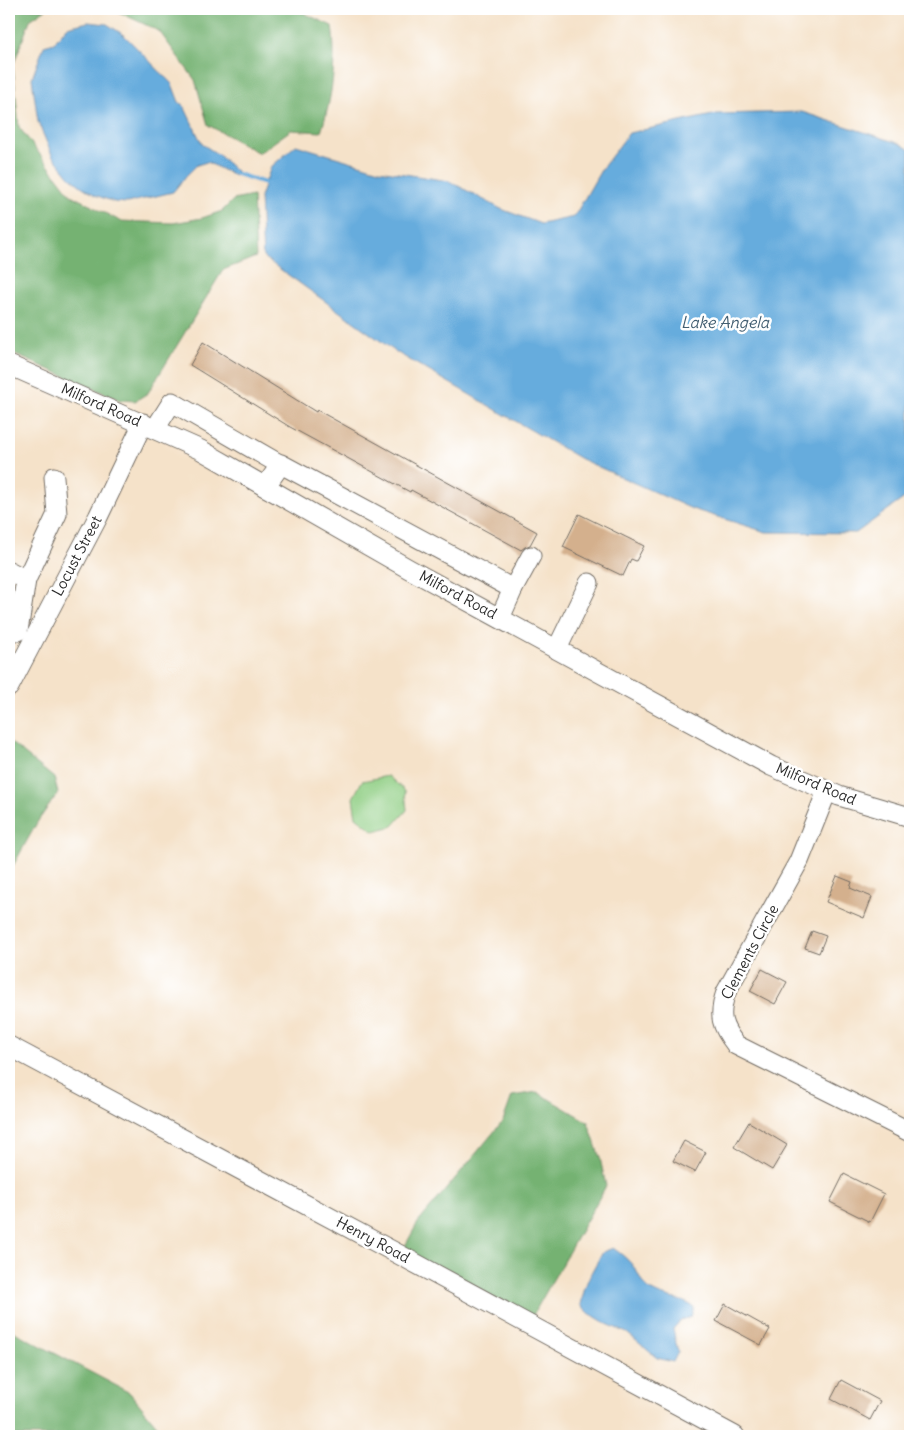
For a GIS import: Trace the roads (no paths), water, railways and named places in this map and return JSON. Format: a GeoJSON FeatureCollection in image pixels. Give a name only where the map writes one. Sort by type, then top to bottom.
{"type":"FeatureCollection","features":[{"type":"Feature","properties":{"kind":"street","name":"Milford Road"},"geometry":{"type":"LineString","coordinates":[[9,365],[201,450],[381,553],[771,766],[827,791],[910,817]]}},
{"type":"Feature","properties":{"kind":"street","name":"Locust Street"},"geometry":{"type":"LineString","coordinates":[[9,687],[19,634],[98,517],[149,426],[172,402],[281,465]]}},
{"type":"Feature","properties":{"kind":"street"},"geometry":{"type":"LineString","coordinates":[[265,487],[281,465],[512,589]]}},
{"type":"Feature","properties":{"kind":"street"},"geometry":{"type":"LineString","coordinates":[[19,634],[26,580],[57,514],[54,476]]}},
{"type":"Feature","properties":{"kind":"street"},"geometry":{"type":"LineString","coordinates":[[381,553],[398,528]]}},
{"type":"Feature","properties":{"kind":"street"},"geometry":{"type":"LineString","coordinates":[[500,618],[512,589],[531,556]]}},
{"type":"Feature","properties":{"kind":"street"},"geometry":{"type":"LineString","coordinates":[[9,571],[26,580]]}},
{"type":"Feature","properties":{"kind":"street"},"geometry":{"type":"LineString","coordinates":[[557,649],[589,583]]}},
{"type":"Feature","properties":{"kind":"street","name":"Clements Circle"},"geometry":{"type":"LineString","coordinates":[[827,791],[799,861],[726,992],[722,1006],[723,1026],[736,1045],[910,1132]]}},
{"type":"Feature","properties":{"kind":"street","name":"Henry Road"},"geometry":{"type":"LineString","coordinates":[[9,1046],[736,1436]]}},
{"type":"Feature","properties":{"kind":"water"},"geometry":{"type":"Polygon","coordinates":[[[88,22],[107,24],[124,35],[172,84],[179,102],[184,106],[202,144],[219,155],[238,173],[235,176],[207,162],[197,165],[173,192],[127,203],[114,202],[95,195],[70,177],[52,155],[38,122],[32,78],[44,46],[54,43],[67,27],[88,22]]]}},
{"type":"Feature","properties":{"kind":"water","name":"Lake Angela"},"geometry":{"type":"Polygon","coordinates":[[[802,112],[901,144],[910,150],[910,494],[856,533],[766,532],[692,509],[581,459],[396,352],[263,257],[260,197],[271,167],[296,145],[379,170],[449,181],[501,209],[541,224],[574,217],[601,170],[629,133],[717,114],[802,112]]]}},
{"type":"Feature","properties":{"kind":"water"},"geometry":{"type":"Polygon","coordinates":[[[613,1248],[631,1264],[646,1287],[657,1294],[683,1301],[694,1307],[691,1317],[681,1320],[673,1329],[678,1352],[673,1362],[657,1358],[627,1333],[607,1324],[589,1313],[581,1305],[587,1283],[595,1265],[603,1252],[613,1248]]]}},
{"type":"Feature","properties":{"kind":"waterway"},"geometry":{"type":"LineString","coordinates":[[237,174],[268,184]]}}]}
